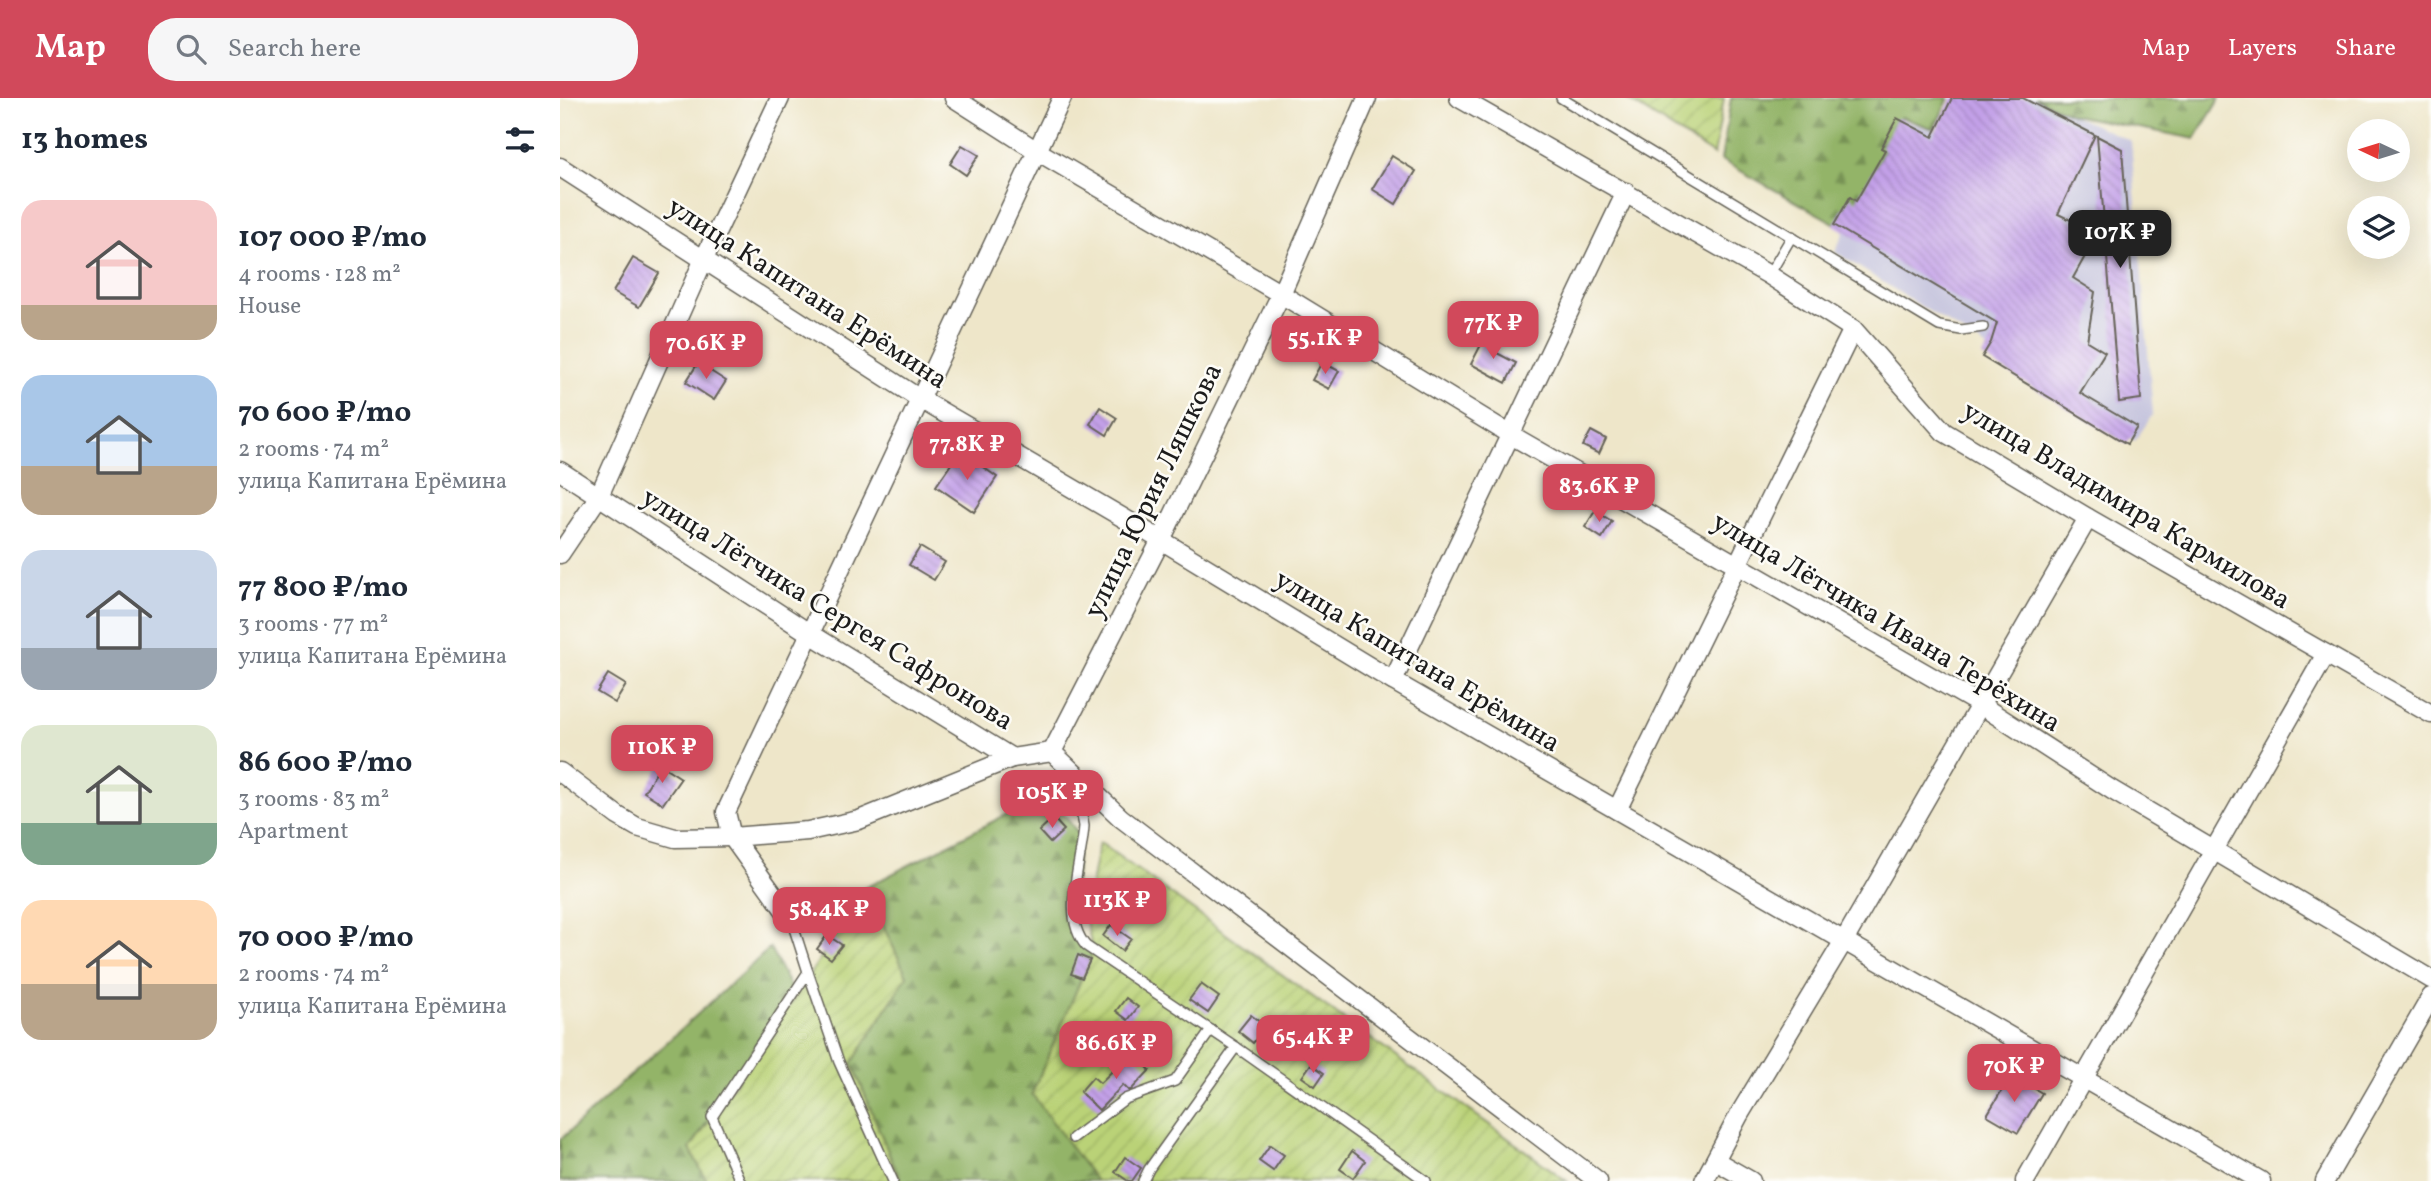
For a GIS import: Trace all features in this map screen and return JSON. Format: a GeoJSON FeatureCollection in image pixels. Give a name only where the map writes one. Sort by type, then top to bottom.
{"type":"FeatureCollection","features":[{"type":"Feature","properties":{"kind":"street"},"geometry":{"type":"LineString","coordinates":[[560,554],[599,496],[704,259],[780,98]]}},
{"type":"Feature","properties":{"kind":"street","name":"улица Лётчика Ивана Терёхина"},"geometry":{"type":"LineString","coordinates":[[954,98],[1037,151],[1281,294],[1511,435],[1979,704],[2112,790],[2431,979]]}},
{"type":"Feature","properties":{"kind":"street"},"geometry":{"type":"LineString","coordinates":[[790,919],[732,836],[726,812],[1062,98]]}},
{"type":"Feature","properties":{"kind":"street","name":"улица Юрия Ляшкова"},"geometry":{"type":"LineString","coordinates":[[1052,752],[1161,540],[1281,294],[1367,98]]}},
{"type":"Feature","properties":{"kind":"street","name":"улица Владимира Кармилова"},"geometry":{"type":"LineString","coordinates":[[1459,98],[1769,275],[1853,330],[1944,432],[2431,715]]}},
{"type":"Feature","properties":{"kind":"street","name":"улица Капитана Ерёмина"},"geometry":{"type":"LineString","coordinates":[[560,167],[920,399],[1161,540],[1393,681],[2261,1181]]}},
{"type":"Feature","properties":{"kind":"street"},"geometry":{"type":"LineString","coordinates":[[1393,681],[1626,192]]}},
{"type":"Feature","properties":{"kind":"street"},"geometry":{"type":"LineString","coordinates":[[1617,810],[1853,330]]}},
{"type":"Feature","properties":{"kind":"street","name":"улица Лётчика Сергея Сафронова"},"geometry":{"type":"LineString","coordinates":[[560,471],[809,633],[1013,758],[1052,752]]}},
{"type":"Feature","properties":{"kind":"street"},"geometry":{"type":"LineString","coordinates":[[1704,1181],[1739,1115],[1845,939],[2088,518]]}},
{"type":"Feature","properties":{"kind":"street"},"geometry":{"type":"LineString","coordinates":[[2025,1181],[2326,654]]}},
{"type":"Feature","properties":{"kind":"street"},"geometry":{"type":"LineString","coordinates":[[1052,752],[1121,818],[1598,1181]]}},
{"type":"Feature","properties":{"kind":"street"},"geometry":{"type":"LineString","coordinates":[[560,772],[637,827],[675,838],[808,831],[859,820],[1013,758]]}},
{"type":"Feature","properties":{"kind":"street"},"geometry":{"type":"LineString","coordinates":[[2325,1181],[2431,997]]}},
{"type":"Feature","properties":{"kind":"street"},"geometry":{"type":"LineString","coordinates":[[1716,1161],[1751,1181]]}},
{"type":"Feature","properties":{"kind":"lane"},"geometry":{"type":"LineString","coordinates":[[1561,98],[1939,326],[1961,330],[1983,327]]}},
{"type":"Feature","properties":{"kind":"lane"},"geometry":{"type":"LineString","coordinates":[[1769,275],[1792,236]]}},
{"type":"Feature","properties":{"kind":"lane"},"geometry":{"type":"LineString","coordinates":[[1072,772],[1073,791],[1084,826],[1073,909],[1077,936],[1086,947],[1237,1047],[1426,1181]]}},
{"type":"Feature","properties":{"kind":"lane"},"geometry":{"type":"LineString","coordinates":[[790,919],[839,1062],[893,1181]]}},
{"type":"Feature","properties":{"kind":"lane"},"geometry":{"type":"LineString","coordinates":[[740,1181],[712,1117],[807,972]]}},
{"type":"Feature","properties":{"kind":"lane"},"geometry":{"type":"LineString","coordinates":[[1073,1138],[1125,1099],[1175,1081],[1211,1030]]}},
{"type":"Feature","properties":{"kind":"lane"},"geometry":{"type":"LineString","coordinates":[[1143,1181],[1237,1047]]}},
{"type":"Feature","properties":{"kind":"shaded area"},"geometry":{"type":"Polygon","coordinates":[[[1952,98],[2033,98],[2131,141],[2153,414],[2135,441],[1835,252],[1862,191],[1880,160],[1897,118],[1936,131],[1952,98]]]}},
{"type":"Feature","properties":{"kind":"green space"},"geometry":{"type":"Polygon","coordinates":[[[1625,98],[1724,98],[1714,155],[1625,98]]]}},
{"type":"Feature","properties":{"kind":"green space"},"geometry":{"type":"Polygon","coordinates":[[[1731,98],[1949,98],[1934,129],[1901,117],[1845,229],[1721,160],[1731,98]]]}},
{"type":"Feature","properties":{"kind":"green space"},"geometry":{"type":"Polygon","coordinates":[[[2035,98],[2220,98],[2195,139],[2073,115],[2035,98]]]}},
{"type":"Feature","properties":{"kind":"green space"},"geometry":{"type":"Polygon","coordinates":[[[1030,802],[1063,813],[1078,833],[1074,927],[1093,952],[1032,1093],[1096,1181],[900,1181],[852,1063],[907,976],[865,888],[1030,802]]]}},
{"type":"Feature","properties":{"kind":"green space"},"geometry":{"type":"Polygon","coordinates":[[[1099,842],[1567,1181],[1096,1181],[1032,1094],[1093,952],[1085,916],[1099,842]]]}},
{"type":"Feature","properties":{"kind":"green space"},"geometry":{"type":"Polygon","coordinates":[[[865,888],[907,976],[852,1063],[900,1181],[707,1181],[690,1149],[810,974],[865,888]]]}},
{"type":"Feature","properties":{"kind":"green space"},"geometry":{"type":"Polygon","coordinates":[[[770,948],[791,989],[690,1149],[707,1181],[560,1181],[560,1140],[770,948]]]}},
{"type":"Feature","properties":{"kind":"building"},"geometry":{"type":"Polygon","coordinates":[[[1952,98],[2023,98],[2095,135],[2058,214],[2098,233],[2073,278],[2095,292],[2087,341],[2105,352],[2080,393],[2137,427],[2127,444],[1982,357],[1991,342],[1997,323],[1834,225],[1850,197],[1856,201],[1885,150],[1881,148],[1897,118],[1933,137],[1952,98]]]}},
{"type":"Feature","properties":{"kind":"building"},"geometry":{"type":"Polygon","coordinates":[[[2097,136],[2122,149],[2141,399],[2119,402],[2097,136]]]}},
{"type":"Feature","properties":{"kind":"building"},"geometry":{"type":"Polygon","coordinates":[[[962,145],[979,155],[966,175],[950,164],[962,145]]]}},
{"type":"Feature","properties":{"kind":"building"},"geometry":{"type":"Polygon","coordinates":[[[1392,156],[1416,171],[1396,204],[1372,189],[1392,156]]]}},
{"type":"Feature","properties":{"kind":"building"},"geometry":{"type":"Polygon","coordinates":[[[633,258],[659,273],[639,307],[613,292],[633,258]]]}},
{"type":"Feature","properties":{"kind":"building"},"geometry":{"type":"Polygon","coordinates":[[[1485,337],[1499,344],[1495,352],[1516,363],[1506,383],[1471,364],[1485,337]]]}},
{"type":"Feature","properties":{"kind":"building"},"geometry":{"type":"Polygon","coordinates":[[[1322,362],[1339,371],[1329,389],[1312,380],[1322,362]]]}},
{"type":"Feature","properties":{"kind":"building"},"geometry":{"type":"Polygon","coordinates":[[[698,363],[726,381],[714,400],[686,382],[698,363]]]}},
{"type":"Feature","properties":{"kind":"building"},"geometry":{"type":"Polygon","coordinates":[[[1100,407],[1117,418],[1107,435],[1090,424],[1100,407]]]}},
{"type":"Feature","properties":{"kind":"building"},"geometry":{"type":"Polygon","coordinates":[[[1591,431],[1606,439],[1599,454],[1583,446],[1591,431]]]}},
{"type":"Feature","properties":{"kind":"building"},"geometry":{"type":"Polygon","coordinates":[[[960,451],[997,477],[974,512],[936,486],[960,451]]]}},
{"type":"Feature","properties":{"kind":"building"},"geometry":{"type":"Polygon","coordinates":[[[1595,511],[1612,521],[1602,538],[1585,527],[1595,511]]]}},
{"type":"Feature","properties":{"kind":"building"},"geometry":{"type":"Polygon","coordinates":[[[920,547],[945,562],[934,580],[909,565],[920,547]]]}},
{"type":"Feature","properties":{"kind":"building"},"geometry":{"type":"Polygon","coordinates":[[[608,674],[626,685],[615,703],[597,692],[608,674]]]}},
{"type":"Feature","properties":{"kind":"building"},"geometry":{"type":"Polygon","coordinates":[[[661,765],[681,778],[663,804],[644,792],[661,765]]]}},
{"type":"Feature","properties":{"kind":"building"},"geometry":{"type":"Polygon","coordinates":[[[1053,818],[1064,830],[1050,843],[1039,831],[1053,818]]]}},
{"type":"Feature","properties":{"kind":"building"},"geometry":{"type":"Polygon","coordinates":[[[1095,895],[1112,908],[1103,921],[1086,908],[1095,895]]]}},
{"type":"Feature","properties":{"kind":"building"},"geometry":{"type":"Polygon","coordinates":[[[1111,925],[1131,939],[1122,951],[1103,936],[1111,925]]]}},
{"type":"Feature","properties":{"kind":"building"},"geometry":{"type":"Polygon","coordinates":[[[827,935],[842,945],[831,959],[817,949],[827,935]]]}},
{"type":"Feature","properties":{"kind":"building"},"geometry":{"type":"Polygon","coordinates":[[[1078,955],[1090,960],[1082,978],[1071,974],[1078,955]]]}},
{"type":"Feature","properties":{"kind":"building"},"geometry":{"type":"Polygon","coordinates":[[[1201,984],[1219,997],[1208,1013],[1189,1000],[1201,984]]]}},
{"type":"Feature","properties":{"kind":"building"},"geometry":{"type":"Polygon","coordinates":[[[1126,998],[1138,1007],[1128,1020],[1116,1011],[1126,998]]]}},
{"type":"Feature","properties":{"kind":"building"},"geometry":{"type":"Polygon","coordinates":[[[1251,1015],[1266,1027],[1253,1043],[1238,1031],[1251,1015]]]}},
{"type":"Feature","properties":{"kind":"building"},"geometry":{"type":"Polygon","coordinates":[[[1132,1052],[1150,1070],[1131,1090],[1123,1085],[1099,1110],[1080,1092],[1093,1077],[1100,1083],[1132,1052]]]}},
{"type":"Feature","properties":{"kind":"building"},"geometry":{"type":"Polygon","coordinates":[[[1311,1064],[1324,1073],[1315,1086],[1302,1077],[1311,1064]]]}},
{"type":"Feature","properties":{"kind":"building"},"geometry":{"type":"Polygon","coordinates":[[[2011,1075],[2042,1093],[2018,1133],[1987,1115],[2011,1075]]]}},
{"type":"Feature","properties":{"kind":"building"},"geometry":{"type":"Polygon","coordinates":[[[1270,1145],[1284,1155],[1273,1171],[1259,1161],[1270,1145]]]}},
{"type":"Feature","properties":{"kind":"building"},"geometry":{"type":"Polygon","coordinates":[[[1352,1151],[1365,1161],[1353,1178],[1340,1169],[1352,1151]]]}},
{"type":"Feature","properties":{"kind":"building"},"geometry":{"type":"Polygon","coordinates":[[[1125,1157],[1141,1168],[1132,1181],[1115,1172],[1125,1157]]]}}]}
